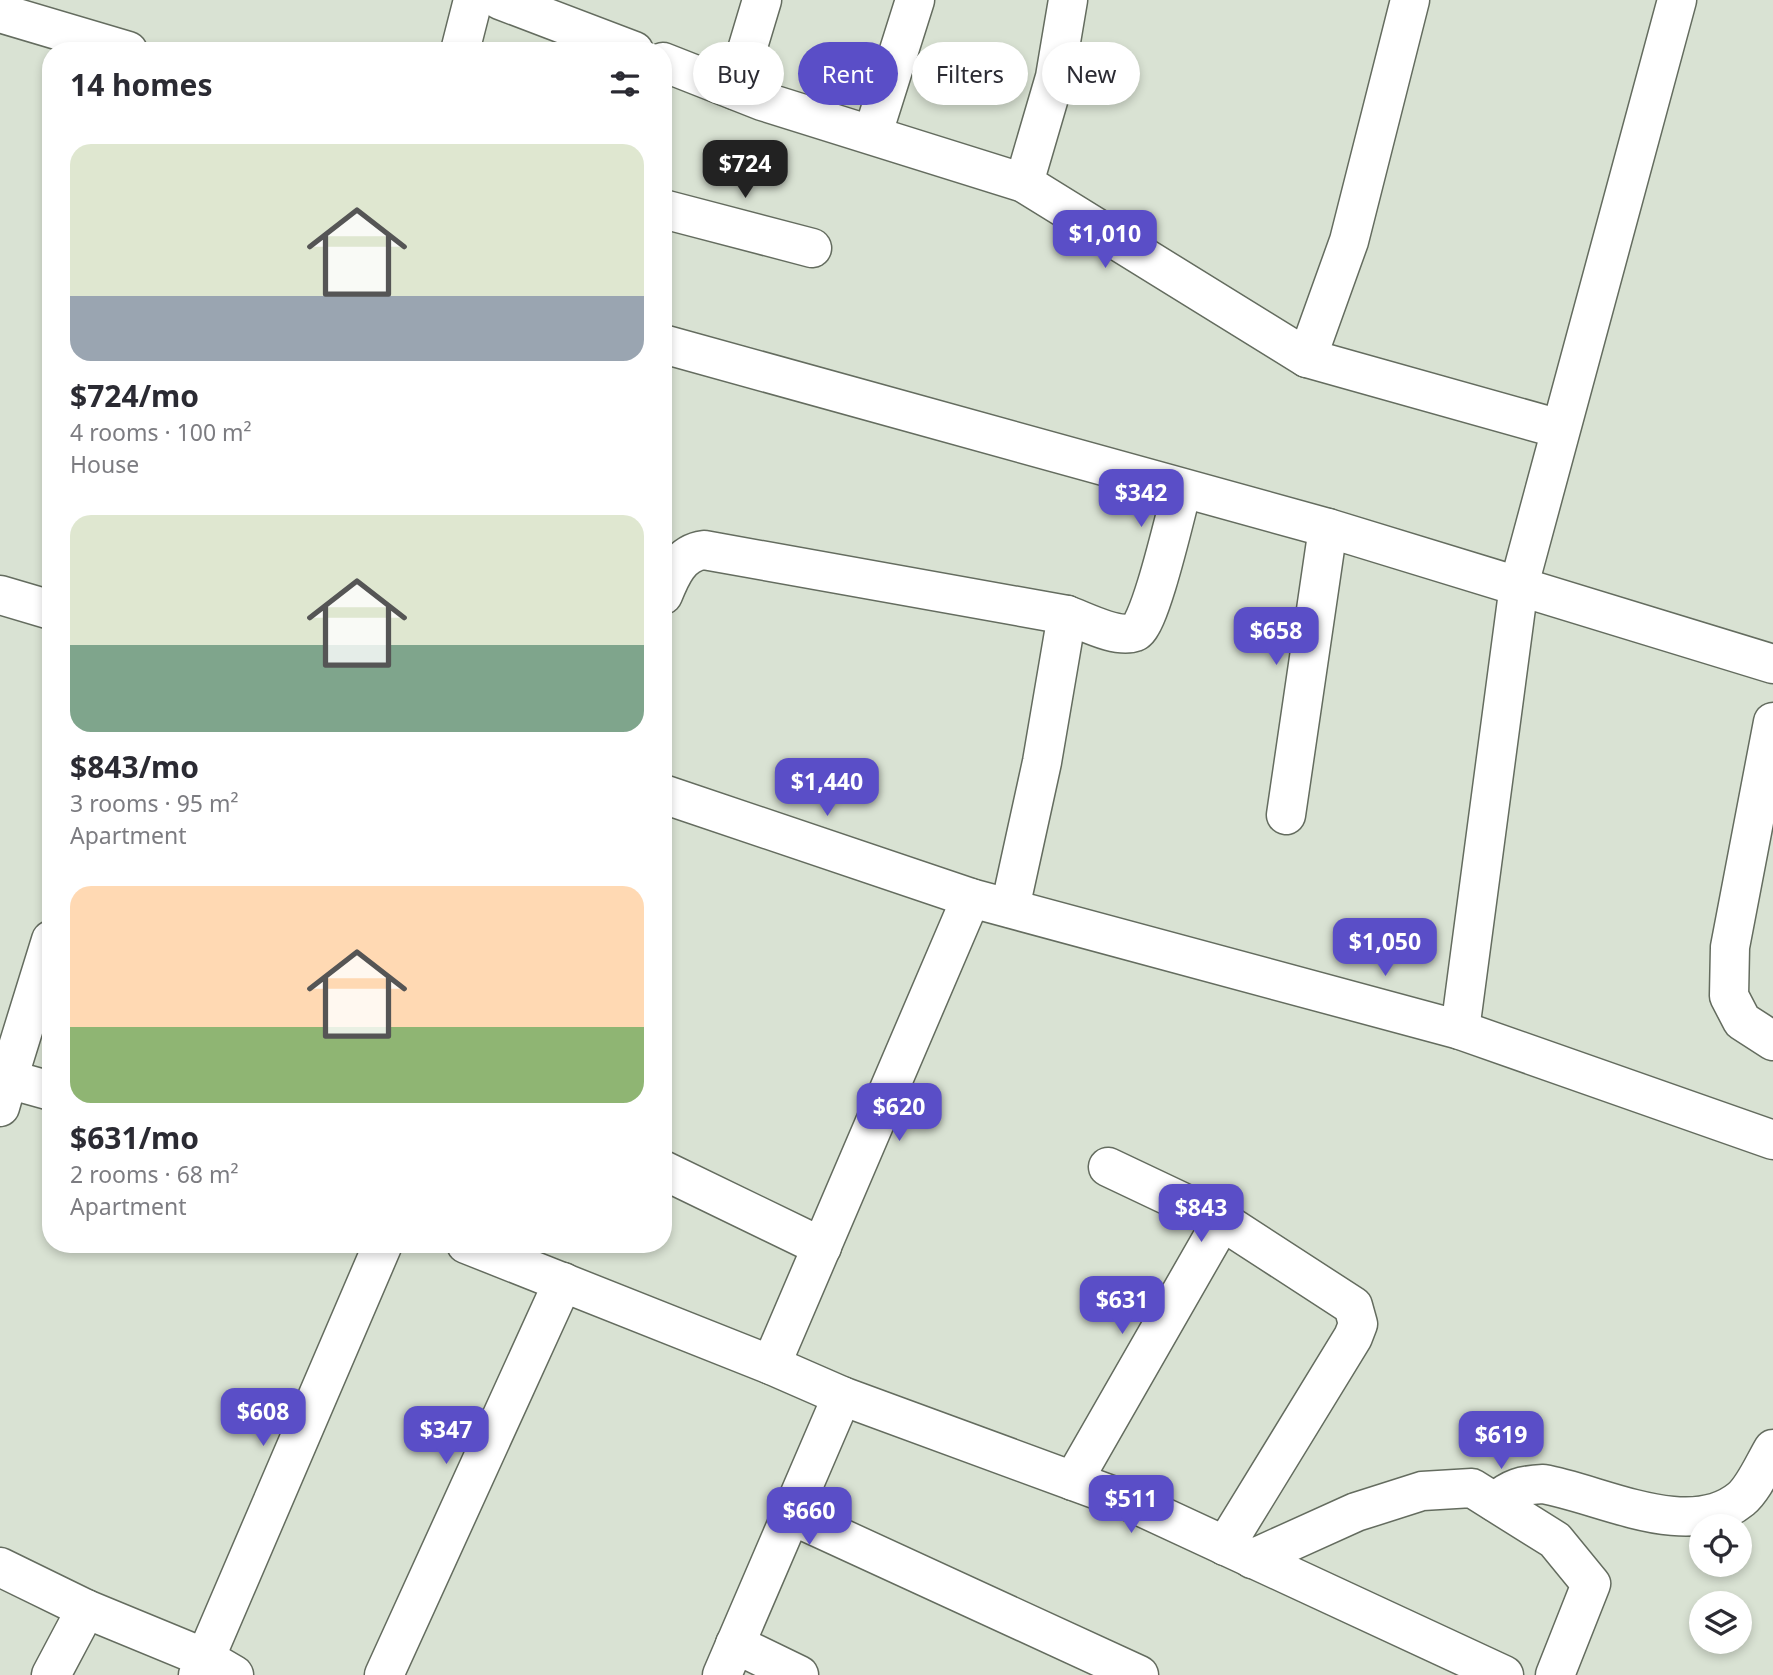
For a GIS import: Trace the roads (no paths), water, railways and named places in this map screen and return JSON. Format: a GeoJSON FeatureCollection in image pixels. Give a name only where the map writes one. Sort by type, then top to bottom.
{"type":"FeatureCollection","features":[{"type":"Feature","properties":{"kind":"street"},"geometry":{"type":"LineString","coordinates":[[462,42],[472,0]]}},
{"type":"Feature","properties":{"kind":"street"},"geometry":{"type":"LineString","coordinates":[[500,0],[610,42]]}},
{"type":"Feature","properties":{"kind":"street"},"geometry":{"type":"LineString","coordinates":[[749,42],[762,0]]}},
{"type":"Feature","properties":{"kind":"street"},"geometry":{"type":"LineString","coordinates":[[873,134],[915,0]]}},
{"type":"Feature","properties":{"kind":"street"},"geometry":{"type":"LineString","coordinates":[[1024,183],[1055,77],[1068,0]]}},
{"type":"Feature","properties":{"kind":"street"},"geometry":{"type":"LineString","coordinates":[[1307,358],[1349,241],[1410,0]]}},
{"type":"Feature","properties":{"kind":"street"},"geometry":{"type":"LineString","coordinates":[[1460,1030],[1519,585],[1677,0]]}},
{"type":"Feature","properties":{"kind":"street"},"geometry":{"type":"LineString","coordinates":[[12,10],[103,42]]}},
{"type":"Feature","properties":{"kind":"street"},"geometry":{"type":"LineString","coordinates":[[672,66],[693,74]]}},
{"type":"Feature","properties":{"kind":"street"},"geometry":{"type":"LineString","coordinates":[[782,105],[1024,183],[1307,358],[1560,429]]}},
{"type":"Feature","properties":{"kind":"street"},"geometry":{"type":"LineString","coordinates":[[672,211],[812,248]]}},
{"type":"Feature","properties":{"kind":"street"},"geometry":{"type":"LineString","coordinates":[[672,347],[1182,490],[1328,528],[1773,664]]}},
{"type":"Feature","properties":{"kind":"street"},"geometry":{"type":"LineString","coordinates":[[672,575],[688,555],[704,550],[1067,615],[1117,632],[1135,632],[1142,628],[1150,609],[1182,490]]}},
{"type":"Feature","properties":{"kind":"street"},"geometry":{"type":"LineString","coordinates":[[1286,815],[1328,528]]}},
{"type":"Feature","properties":{"kind":"street"},"geometry":{"type":"LineString","coordinates":[[0,595],[42,607]]}},
{"type":"Feature","properties":{"kind":"street"},"geometry":{"type":"LineString","coordinates":[[1010,908],[1042,762],[1067,615]]}},
{"type":"Feature","properties":{"kind":"street"},"geometry":{"type":"LineString","coordinates":[[1773,722],[1730,947],[1728,996],[1742,1021],[1773,1041]]}},
{"type":"Feature","properties":{"kind":"street"},"geometry":{"type":"LineString","coordinates":[[672,797],[971,898],[1460,1030],[1773,1140]]}},
{"type":"Feature","properties":{"kind":"street"},"geometry":{"type":"LineString","coordinates":[[771,1365],[971,898]]}},
{"type":"Feature","properties":{"kind":"street"},"geometry":{"type":"LineString","coordinates":[[42,969],[4,1093],[42,1091]]}},
{"type":"Feature","properties":{"kind":"street"},"geometry":{"type":"LineString","coordinates":[[1108,1167],[1222,1221],[1353,1306],[1358,1324],[1239,1552]]}},
{"type":"Feature","properties":{"kind":"street"},"geometry":{"type":"LineString","coordinates":[[672,1174],[822,1247]]}},
{"type":"Feature","properties":{"kind":"street"},"geometry":{"type":"LineString","coordinates":[[1073,1481],[1222,1221]]}},
{"type":"Feature","properties":{"kind":"street"},"geometry":{"type":"LineString","coordinates":[[0,1567],[212,1669],[379,1253]]}},
{"type":"Feature","properties":{"kind":"street"},"geometry":{"type":"LineString","coordinates":[[489,1253],[842,1396],[1133,1503],[1504,1675]]}},
{"type":"Feature","properties":{"kind":"street"},"geometry":{"type":"LineString","coordinates":[[384,1675],[562,1282]]}},
{"type":"Feature","properties":{"kind":"street"},"geometry":{"type":"LineString","coordinates":[[799,1675],[728,1660],[842,1396]]}},
{"type":"Feature","properties":{"kind":"street"},"geometry":{"type":"LineString","coordinates":[[1495,1502],[1509,1489],[1543,1484],[1663,1516],[1715,1515],[1742,1498],[1773,1449]]}},
{"type":"Feature","properties":{"kind":"street"},"geometry":{"type":"LineString","coordinates":[[1239,1552],[1422,1491],[1472,1488],[1555,1540],[1591,1584],[1555,1675]]}},
{"type":"Feature","properties":{"kind":"street"},"geometry":{"type":"LineString","coordinates":[[791,1515],[1139,1675]]}},
{"type":"Feature","properties":{"kind":"street"},"geometry":{"type":"LineString","coordinates":[[51,1675],[86,1609]]}}]}
